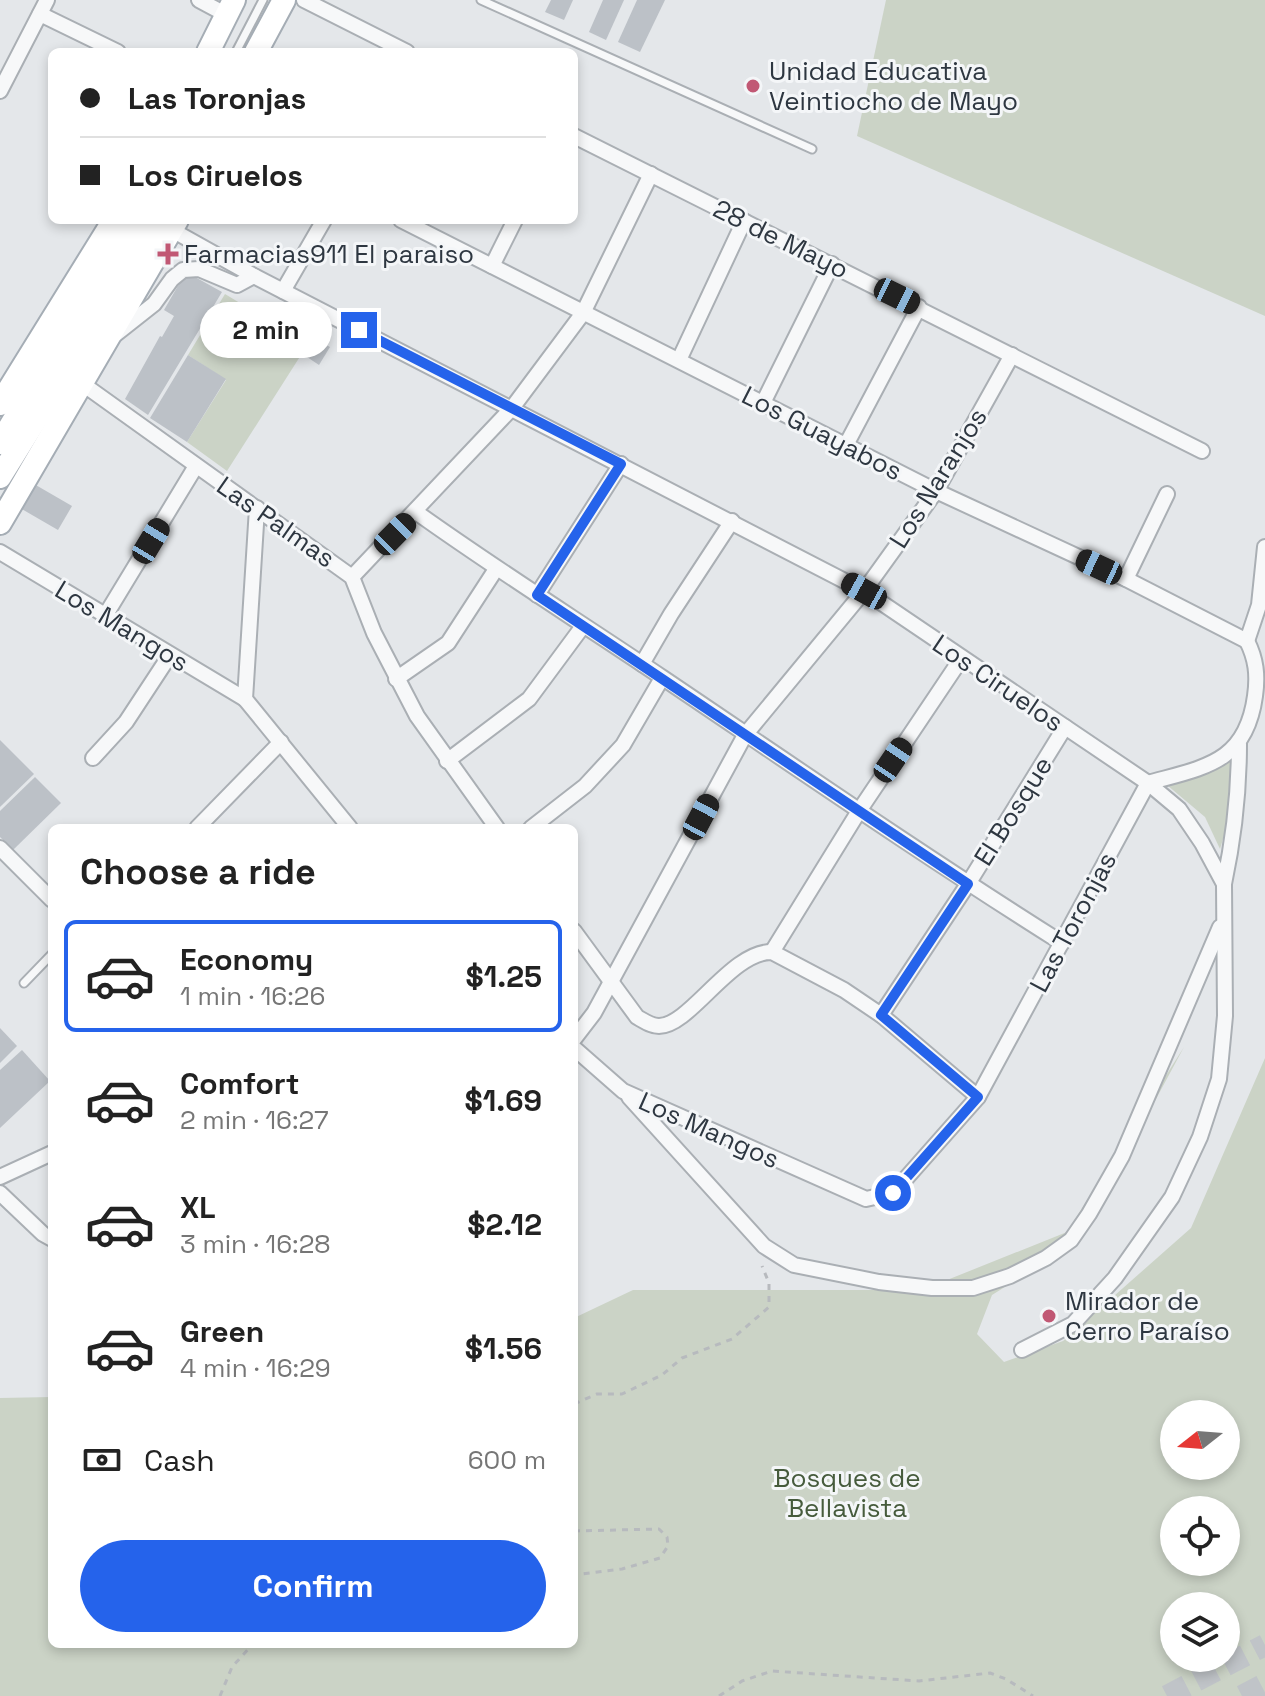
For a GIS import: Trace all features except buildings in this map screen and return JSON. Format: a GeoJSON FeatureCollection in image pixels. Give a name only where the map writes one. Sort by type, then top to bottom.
{"type":"FeatureCollection","features":[{"type":"Feature","properties":{"kind":"main road"},"geometry":{"type":"LineString","coordinates":[[258,48],[284,0]]}},
{"type":"Feature","properties":{"kind":"main road"},"geometry":{"type":"LineString","coordinates":[[210,48],[231,7]]}},
{"type":"Feature","properties":{"kind":"main road"},"geometry":{"type":"LineString","coordinates":[[0,523],[106,342],[149,225]]}},
{"type":"Feature","properties":{"kind":"main road"},"geometry":{"type":"LineString","coordinates":[[0,404],[149,225]]}},
{"type":"Feature","properties":{"kind":"main road"},"geometry":{"type":"LineString","coordinates":[[0,443],[149,225]]}},
{"type":"Feature","properties":{"kind":"main road"},"geometry":{"type":"LineString","coordinates":[[30,472],[12,483],[0,480],[149,225]]}},
{"type":"Feature","properties":{"kind":"street"},"geometry":{"type":"LineString","coordinates":[[199,0],[231,7]]}},
{"type":"Feature","properties":{"kind":"street"},"geometry":{"type":"LineString","coordinates":[[304,0],[399,48]]}},
{"type":"Feature","properties":{"kind":"street"},"geometry":{"type":"LineString","coordinates":[[0,91],[44,7],[111,48]]}},
{"type":"Feature","properties":{"kind":"street","name":"28 de Mayo"},"geometry":{"type":"LineString","coordinates":[[578,138],[1202,451]]}},
{"type":"Feature","properties":{"kind":"street"},"geometry":{"type":"LineString","coordinates":[[352,577],[512,408],[583,313],[651,174]]}},
{"type":"Feature","properties":{"kind":"street"},"geometry":{"type":"LineString","coordinates":[[679,360],[744,221]]}},
{"type":"Feature","properties":{"kind":"street"},"geometry":{"type":"LineString","coordinates":[[283,291],[322,224]]}},
{"type":"Feature","properties":{"kind":"street","name":"Los Guayabos"},"geometry":{"type":"LineString","coordinates":[[414,224],[936,491],[1126,579],[1247,641]]}},
{"type":"Feature","properties":{"kind":"street"},"geometry":{"type":"LineString","coordinates":[[492,266],[513,224]]}},
{"type":"Feature","properties":{"kind":"street","name":"Los Ciruelos"},"geometry":{"type":"LineString","coordinates":[[149,225],[512,408],[864,591],[1148,783],[1179,809],[1224,884],[1224,1045],[1219,1079],[1194,1149],[1172,1197],[1115,1278],[1073,1324],[1022,1350]]}},
{"type":"Feature","properties":{"kind":"street"},"geometry":{"type":"LineString","coordinates":[[763,403],[832,264]]}},
{"type":"Feature","properties":{"kind":"street","name":"Los Ciruelos"},"geometry":{"type":"LineString","coordinates":[[106,342],[148,310],[183,270],[199,269],[237,285],[254,276]]}},
{"type":"Feature","properties":{"kind":"street"},"geometry":{"type":"LineString","coordinates":[[846,445],[919,307]]}},
{"type":"Feature","properties":{"kind":"street","name":"Los Naranjos"},"geometry":{"type":"LineString","coordinates":[[578,1034],[612,982],[745,735],[864,591],[936,491],[1012,355]]}},
{"type":"Feature","properties":{"kind":"street","name":"Las Palmas"},"geometry":{"type":"LineString","coordinates":[[80,382],[352,577],[396,679],[447,761],[494,824]]}},
{"type":"Feature","properties":{"kind":"street"},"geometry":{"type":"LineString","coordinates":[[537,595],[621,464]]}},
{"type":"Feature","properties":{"kind":"street"},"geometry":{"type":"LineString","coordinates":[[105,616],[196,466]]}},
{"type":"Feature","properties":{"kind":"street"},"geometry":{"type":"LineString","coordinates":[[1126,579],[1167,494]]}},
{"type":"Feature","properties":{"kind":"street"},"geometry":{"type":"LineString","coordinates":[[245,699],[257,508]]}},
{"type":"Feature","properties":{"kind":"street"},"geometry":{"type":"LineString","coordinates":[[416,512],[496,569],[968,884],[1062,943]]}},
{"type":"Feature","properties":{"kind":"street"},"geometry":{"type":"LineString","coordinates":[[642,664],[732,521]]}},
{"type":"Feature","properties":{"kind":"street"},"geometry":{"type":"LineString","coordinates":[[1224,884],[1238,804],[1239,744],[1253,716],[1257,688],[1254,655],[1247,641],[1259,605],[1265,547]]}},
{"type":"Feature","properties":{"kind":"street","name":"Los Mangos"},"geometry":{"type":"LineString","coordinates":[[0,552],[245,699],[347,824]]}},
{"type":"Feature","properties":{"kind":"street"},"geometry":{"type":"LineString","coordinates":[[396,679],[448,643],[496,569]]}},
{"type":"Feature","properties":{"kind":"street"},"geometry":{"type":"LineString","coordinates":[[447,761],[529,699],[583,626]]}},
{"type":"Feature","properties":{"kind":"street"},"geometry":{"type":"LineString","coordinates":[[93,758],[126,722],[170,655]]}},
{"type":"Feature","properties":{"kind":"street"},"geometry":{"type":"LineString","coordinates":[[772,952],[859,811],[961,659]]}},
{"type":"Feature","properties":{"kind":"street"},"geometry":{"type":"LineString","coordinates":[[536,824],[585,786],[616,753],[662,678]]}},
{"type":"Feature","properties":{"kind":"street","name":"El Bosque"},"geometry":{"type":"LineString","coordinates":[[881,1015],[968,884],[1065,727]]}},
{"type":"Feature","properties":{"kind":"street"},"geometry":{"type":"LineString","coordinates":[[201,824],[281,742]]}},
{"type":"Feature","properties":{"kind":"street"},"geometry":{"type":"LineString","coordinates":[[1148,783],[1199,769],[1239,744]]}},
{"type":"Feature","properties":{"kind":"street","name":"Las Toronjas"},"geometry":{"type":"LineString","coordinates":[[855,1194],[866,1199],[893,1193],[978,1097],[1148,783]]}},
{"type":"Feature","properties":{"kind":"street"},"geometry":{"type":"LineString","coordinates":[[0,848],[48,896]]}},
{"type":"Feature","properties":{"kind":"street"},"geometry":{"type":"LineString","coordinates":[[623,1091],[764,1246],[794,1265],[879,1282],[932,1288],[973,1288],[1010,1276],[1046,1258],[1071,1240],[1089,1214],[1122,1156],[1223,920]]}},
{"type":"Feature","properties":{"kind":"street"},"geometry":{"type":"LineString","coordinates":[[578,936],[637,1017],[648,1024],[667,1025],[747,959],[763,952],[772,952],[844,990],[881,1015],[978,1097]]}},
{"type":"Feature","properties":{"kind":"street","name":"Los Mangos"},"geometry":{"type":"LineString","coordinates":[[578,1052],[623,1091],[855,1194]]}},
{"type":"Feature","properties":{"kind":"street"},"geometry":{"type":"LineString","coordinates":[[0,1177],[48,1155]]}},
{"type":"Feature","properties":{"kind":"street"},"geometry":{"type":"LineString","coordinates":[[0,1193],[48,1237]]}},
{"type":"Feature","properties":{"kind":"lane"},"geometry":{"type":"LineString","coordinates":[[238,48],[263,0]]}},
{"type":"Feature","properties":{"kind":"lane"},"geometry":{"type":"LineString","coordinates":[[481,0],[812,149]]}},
{"type":"Feature","properties":{"kind":"lane"},"geometry":{"type":"LineString","coordinates":[[24,983],[48,958]]}},
{"type":"Feature","properties":{"kind":"path"},"geometry":{"type":"LineString","coordinates":[[578,1402],[597,1394],[622,1394],[662,1375],[682,1358],[732,1339],[769,1307],[769,1283],[762,1266]]}},
{"type":"Feature","properties":{"kind":"path"},"geometry":{"type":"LineString","coordinates":[[578,1531],[659,1529],[667,1537],[668,1546],[660,1558],[622,1569],[578,1574]]}},
{"type":"Feature","properties":{"kind":"path"},"geometry":{"type":"LineString","coordinates":[[220,1696],[232,1667],[249,1648]]}},
{"type":"Feature","properties":{"kind":"path"},"geometry":{"type":"LineString","coordinates":[[719,1696],[742,1681],[772,1671],[919,1681],[990,1673],[1033,1696]]}},
{"type":"Feature","properties":{"kind":"green space"},"geometry":{"type":"Polygon","coordinates":[[[886,0],[1265,0],[1265,316],[857,136],[886,0]]]}},
{"type":"Feature","properties":{"kind":"green space"},"geometry":{"type":"Polygon","coordinates":[[[225,294],[308,344],[227,471],[187,442],[226,380],[188,355],[225,294]]]}},
{"type":"Feature","properties":{"kind":"green space"},"geometry":{"type":"Polygon","coordinates":[[[1234,758],[1231,812],[1220,849],[1205,817],[1167,785],[1216,769],[1234,758]]]}},
{"type":"Feature","properties":{"kind":"green space","name":"Bosques de Bellavista"},"geometry":{"type":"Polygon","coordinates":[[[1184,1047],[1080,1240],[992,1295],[977,1334],[1004,1362],[1063,1341],[1191,1228],[1265,1058],[1265,1696],[0,1696],[0,1398],[48,1397],[48,1648],[578,1648],[578,1316],[633,1290],[922,1290],[1067,1232],[1184,1047]]]}},
{"type":"Feature","properties":{"kind":"tunnel"},"geometry":{"type":"LineString","coordinates":[[1167,1696],[1265,1645]]}},
{"type":"Feature","properties":{"kind":"tunnel"},"geometry":{"type":"LineString","coordinates":[[1242,1696],[1265,1684]]}},
{"type":"Feature","properties":{"kind":"place","name":"Unidad Educativa Veintiocho de Mayo"},"geometry":{"type":"Point","coordinates":[753,86]}},
{"type":"Feature","properties":{"kind":"place","name":"Farmacias911 El paraiso"},"geometry":{"type":"Point","coordinates":[168,254]}},
{"type":"Feature","properties":{"kind":"place","name":"Mirador de Cerro Paraíso"},"geometry":{"type":"Point","coordinates":[1049,1316]}},
{"type":"Feature","properties":{"kind":"route"},"geometry":{"type":"LineString","coordinates":[[359,330],[621,464],[537,595],[968,884],[881,1015],[978,1097],[893,1193]]}}]}
